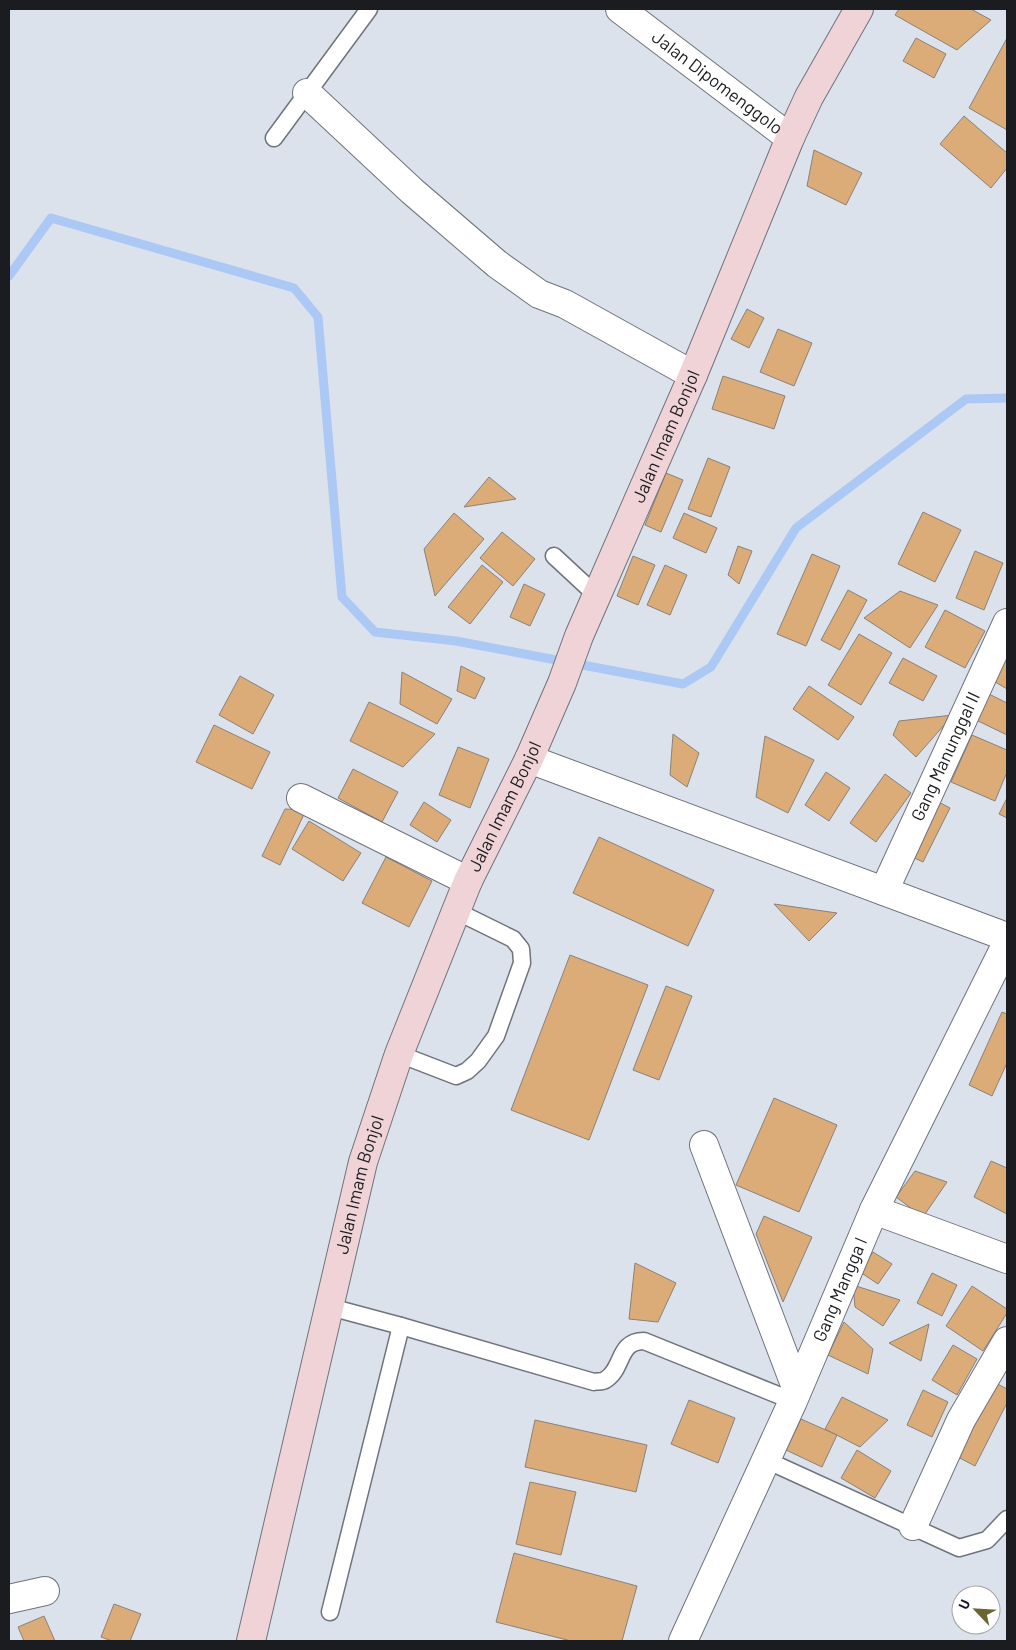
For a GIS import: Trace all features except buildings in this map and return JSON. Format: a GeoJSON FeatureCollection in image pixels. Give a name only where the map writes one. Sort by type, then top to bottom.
{"type":"FeatureCollection","features":[{"type":"Feature","properties":{"kind":"main road","name":"Jalan Imam Bonjol"},"geometry":{"type":"LineString","coordinates":[[251,1641],[363,1162],[399,1054],[468,881],[529,760],[562,683],[578,636],[693,375],[790,138],[809,97],[860,9]]}},
{"type":"Feature","properties":{"kind":"street","name":"Jalan Dipomenggolo"},"geometry":{"type":"LineString","coordinates":[[620,9],[790,138]]}},
{"type":"Feature","properties":{"kind":"street"},"geometry":{"type":"LineString","coordinates":[[307,93],[412,190],[497,264],[539,294],[565,304],[693,375]]}},
{"type":"Feature","properties":{"kind":"street","name":"Gang Manunggal II"},"geometry":{"type":"LineString","coordinates":[[884,891],[1007,623]]}},
{"type":"Feature","properties":{"kind":"street"},"geometry":{"type":"LineString","coordinates":[[529,760],[1007,937]]}},
{"type":"Feature","properties":{"kind":"street"},"geometry":{"type":"LineString","coordinates":[[301,798],[468,881]]}},
{"type":"Feature","properties":{"kind":"street","name":"Gang Mangga I"},"geometry":{"type":"LineString","coordinates":[[683,1641],[795,1395],[874,1210],[1007,943]]}},
{"type":"Feature","properties":{"kind":"street"},"geometry":{"type":"LineString","coordinates":[[704,1145],[795,1395]]}},
{"type":"Feature","properties":{"kind":"street"},"geometry":{"type":"LineString","coordinates":[[874,1210],[1007,1259]]}},
{"type":"Feature","properties":{"kind":"street"},"geometry":{"type":"LineString","coordinates":[[913,1526],[961,1420],[1007,1341]]}},
{"type":"Feature","properties":{"kind":"street"},"geometry":{"type":"LineString","coordinates":[[9,1599],[45,1591]]}},
{"type":"Feature","properties":{"kind":"lane"},"geometry":{"type":"LineString","coordinates":[[274,138],[369,9]]}},
{"type":"Feature","properties":{"kind":"lane"},"geometry":{"type":"LineString","coordinates":[[554,556],[596,595]]}},
{"type":"Feature","properties":{"kind":"lane"},"geometry":{"type":"LineString","coordinates":[[399,1054],[456,1076],[467,1071],[478,1061],[496,1036],[522,963],[521,949],[513,939],[456,911]]}},
{"type":"Feature","properties":{"kind":"lane"},"geometry":{"type":"LineString","coordinates":[[330,1307],[594,1382],[604,1381],[612,1373],[627,1346],[635,1341],[644,1341],[795,1395]]}},
{"type":"Feature","properties":{"kind":"lane"},"geometry":{"type":"LineString","coordinates":[[330,1612],[401,1326]]}},
{"type":"Feature","properties":{"kind":"lane"},"geometry":{"type":"LineString","coordinates":[[766,1460],[959,1548],[987,1540],[1007,1519]]}},
{"type":"Feature","properties":{"kind":"waterway"},"geometry":{"type":"LineString","coordinates":[[9,276],[51,218],[294,288],[318,317],[342,597],[375,632],[456,641],[683,684],[711,667],[796,528],[966,399],[1007,398]]}}]}
